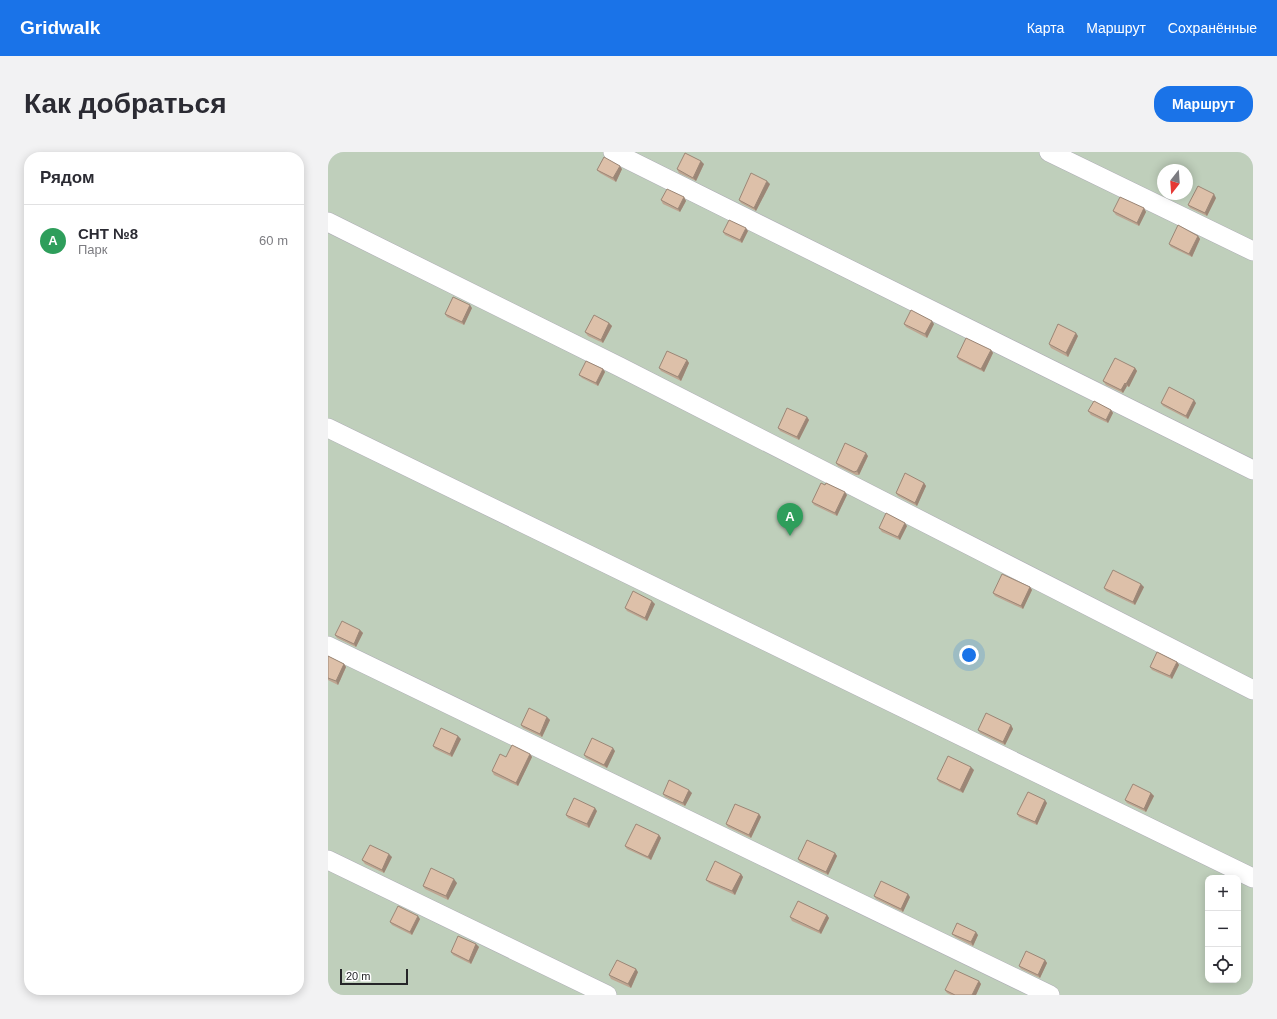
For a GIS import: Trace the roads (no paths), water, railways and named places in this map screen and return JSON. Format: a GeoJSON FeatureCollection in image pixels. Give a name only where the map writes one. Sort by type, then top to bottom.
{"type":"FeatureCollection","features":[{"type":"Feature","properties":{"kind":"street"},"geometry":{"type":"LineString","coordinates":[[613,152],[1253,470]]}},
{"type":"Feature","properties":{"kind":"street"},"geometry":{"type":"LineString","coordinates":[[1049,152],[1253,251]]}},
{"type":"Feature","properties":{"kind":"street"},"geometry":{"type":"LineString","coordinates":[[328,222],[620,367],[1253,690]]}},
{"type":"Feature","properties":{"kind":"street"},"geometry":{"type":"LineString","coordinates":[[328,428],[1253,878]]}},
{"type":"Feature","properties":{"kind":"street"},"geometry":{"type":"LineString","coordinates":[[328,646],[1050,995]]}},
{"type":"Feature","properties":{"kind":"street"},"geometry":{"type":"LineString","coordinates":[[328,860],[607,995]]}},
{"type":"Feature","properties":{"kind":"place","name":"СНТ №8"},"geometry":{"type":"Point","coordinates":[790,536]}}]}
